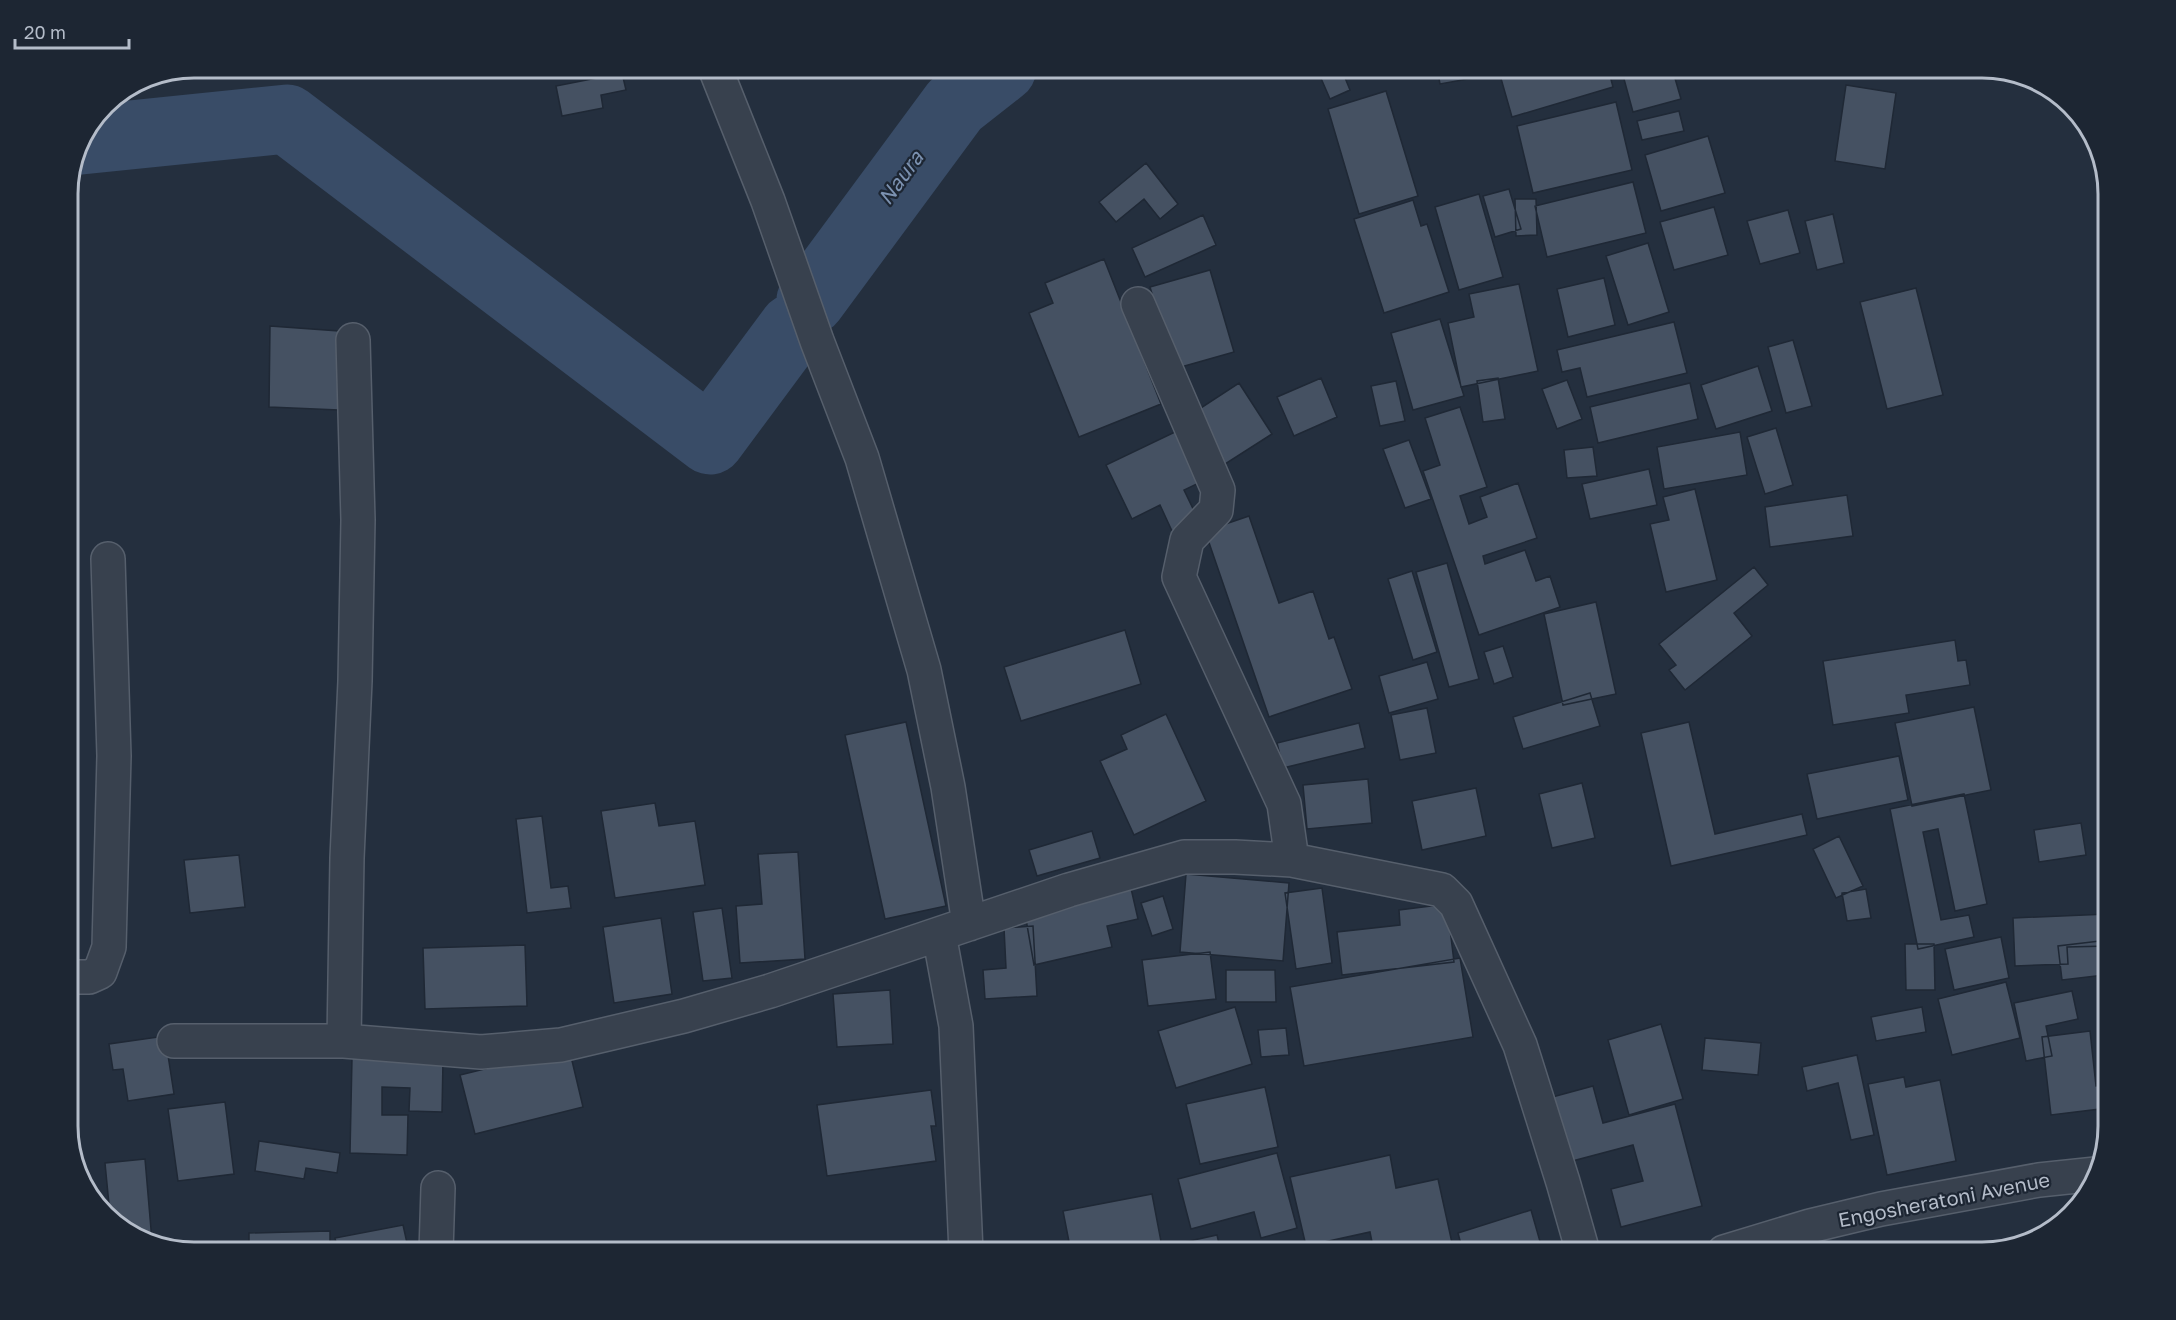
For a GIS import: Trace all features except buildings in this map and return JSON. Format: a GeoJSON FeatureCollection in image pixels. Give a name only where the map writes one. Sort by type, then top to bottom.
{"type":"FeatureCollection","features":[{"type":"Feature","properties":{"kind":"street"},"geometry":{"type":"LineString","coordinates":[[719,78],[768,201],[817,341],[862,458],[924,670],[948,787],[969,924]]}},
{"type":"Feature","properties":{"kind":"street"},"geometry":{"type":"LineString","coordinates":[[1138,304],[1218,490],[1216,510],[1187,540],[1179,577],[1284,804],[1292,860]]}},
{"type":"Feature","properties":{"kind":"street"},"geometry":{"type":"LineString","coordinates":[[344,1041],[357,543],[353,340]]}},
{"type":"Feature","properties":{"kind":"street"},"geometry":{"type":"LineString","coordinates":[[78,977],[89,977],[100,972],[109,947],[114,756],[108,559]]}},
{"type":"Feature","properties":{"kind":"street"},"geometry":{"type":"LineString","coordinates":[[174,1041],[344,1041],[481,1052],[561,1045],[684,1016],[844,967],[1080,887],[1184,857],[1235,856],[1292,860],[1442,890],[1456,904],[1520,1045],[1580,1242]]}},
{"type":"Feature","properties":{"kind":"street"},"geometry":{"type":"LineString","coordinates":[[939,934],[956,1026],[966,1242]]}},
{"type":"Feature","properties":{"kind":"street","name":"Engosheratoni Avenue"},"geometry":{"type":"LineString","coordinates":[[1757,1242],[1810,1226],[1881,1209],[2038,1180],[2087,1175]]}},
{"type":"Feature","properties":{"kind":"street"},"geometry":{"type":"LineString","coordinates":[[436,1242],[438,1188]]}},
{"type":"Feature","properties":{"kind":"waterway","name":"Naura"},"geometry":{"type":"LineString","coordinates":[[811,300],[955,105],[989,78]]}},
{"type":"Feature","properties":{"kind":"waterway"},"geometry":{"type":"LineString","coordinates":[[92,139],[287,119],[710,440],[793,328]]}}]}
